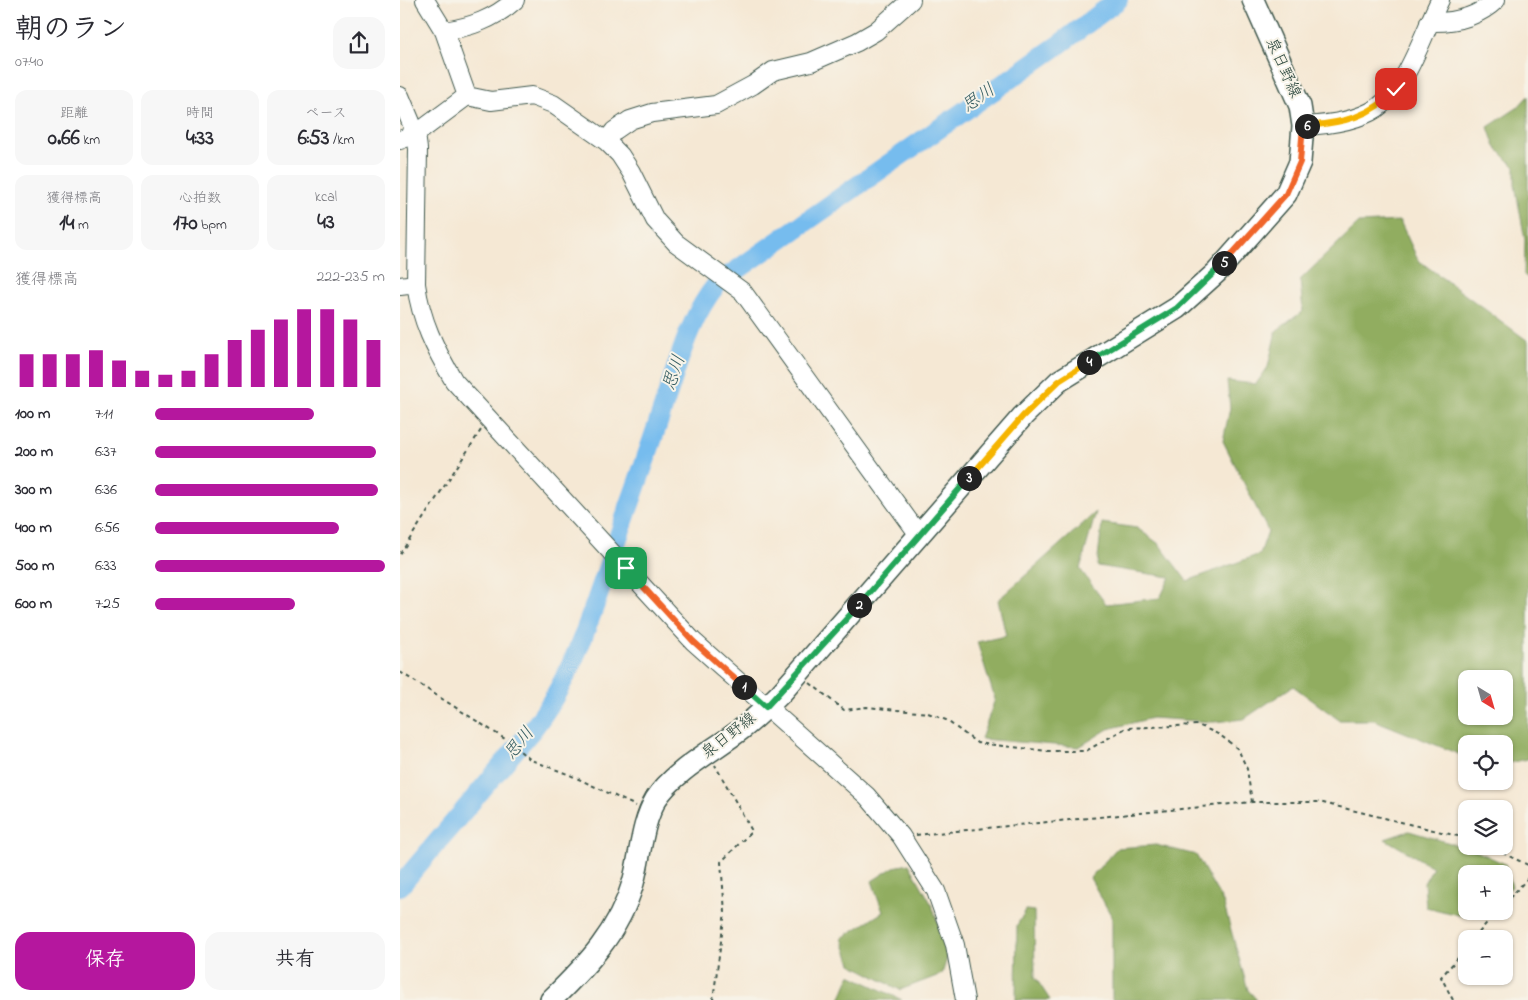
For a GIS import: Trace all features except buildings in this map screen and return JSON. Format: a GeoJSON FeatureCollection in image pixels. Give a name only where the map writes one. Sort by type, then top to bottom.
{"type":"FeatureCollection","features":[{"type":"Feature","properties":{"kind":"main road","name":"泉日野線"},"geometry":{"type":"LineString","coordinates":[[551,1000],[589,963],[613,931],[625,908],[633,882],[646,821],[657,797],[708,752],[740,731],[766,707],[834,635],[1023,416],[1059,381],[1177,308],[1217,272],[1286,194],[1300,162],[1303,126],[1300,106],[1253,0]]}},
{"type":"Feature","properties":{"kind":"street"},"geometry":{"type":"LineString","coordinates":[[425,0],[444,31],[467,96]]}},
{"type":"Feature","properties":{"kind":"street"},"geometry":{"type":"LineString","coordinates":[[444,31],[470,27],[502,12],[515,0]]}},
{"type":"Feature","properties":{"kind":"street"},"geometry":{"type":"LineString","coordinates":[[606,142],[614,131],[630,120],[652,113],[716,105],[753,85],[773,71],[810,62],[857,42],[876,31],[911,0]]}},
{"type":"Feature","properties":{"kind":"street"},"geometry":{"type":"LineString","coordinates":[[1303,126],[1358,116],[1376,108],[1396,89],[1409,68],[1440,0]]}},
{"type":"Feature","properties":{"kind":"street"},"geometry":{"type":"LineString","coordinates":[[1429,22],[1453,23],[1487,8],[1496,0]]}},
{"type":"Feature","properties":{"kind":"street"},"geometry":{"type":"LineString","coordinates":[[400,96],[408,137],[418,149],[408,285],[432,345],[454,381],[693,641],[867,796],[901,836],[936,891],[955,945],[965,1000]]}},
{"type":"Feature","properties":{"kind":"street"},"geometry":{"type":"LineString","coordinates":[[408,137],[467,96],[491,101],[532,96],[553,104],[606,142],[620,155],[631,172],[655,220],[676,242],[736,285],[920,535]]}},
{"type":"Feature","properties":{"kind":"path"},"geometry":{"type":"LineString","coordinates":[[400,554],[488,420]]}},
{"type":"Feature","properties":{"kind":"path"},"geometry":{"type":"LineString","coordinates":[[400,672],[505,740],[531,760],[570,775],[650,812]]}},
{"type":"Feature","properties":{"kind":"path"},"geometry":{"type":"LineString","coordinates":[[798,673],[844,710],[867,707],[928,713],[946,720],[977,743],[1047,751],[1086,751],[1126,728],[1198,725],[1220,735],[1238,749],[1247,769],[1252,802]]}},
{"type":"Feature","properties":{"kind":"path"},"geometry":{"type":"LineString","coordinates":[[708,752],[752,831],[721,862],[725,912],[713,1000]]}},
{"type":"Feature","properties":{"kind":"path"},"geometry":{"type":"LineString","coordinates":[[901,836],[1252,802],[1319,802],[1458,836]]}},
{"type":"Feature","properties":{"kind":"path"},"geometry":{"type":"LineString","coordinates":[[1507,855],[1528,865]]}},
{"type":"Feature","properties":{"kind":"path"},"geometry":{"type":"LineString","coordinates":[[1513,894],[1528,878]]}},
{"type":"Feature","properties":{"kind":"path"},"geometry":{"type":"LineString","coordinates":[[1481,930],[1489,920]]}},
{"type":"Feature","properties":{"kind":"path"},"geometry":{"type":"LineString","coordinates":[[1453,1000],[1441,977],[1458,958]]}},
{"type":"Feature","properties":{"kind":"green space"},"geometry":{"type":"Polygon","coordinates":[[[1528,96],[1528,278],[1524,275],[1525,240],[1515,185],[1515,167],[1495,147],[1488,127],[1517,108],[1528,96]]]}},
{"type":"Feature","properties":{"kind":"green space"},"geometry":{"type":"Polygon","coordinates":[[[1400,221],[1418,260],[1528,341],[1528,759],[1513,762],[1513,735],[1458,735],[1458,754],[1374,720],[1339,720],[1293,686],[1244,719],[1214,722],[1152,718],[1108,729],[1079,747],[981,739],[995,699],[977,642],[1006,636],[998,600],[1096,512],[1080,569],[1106,604],[1160,598],[1170,577],[1097,566],[1102,523],[1137,528],[1159,544],[1187,581],[1260,554],[1268,531],[1223,441],[1230,408],[1227,381],[1256,384],[1268,367],[1276,331],[1303,311],[1300,280],[1359,223],[1400,221]]]}},
{"type":"Feature","properties":{"kind":"green space"},"geometry":{"type":"Polygon","coordinates":[[[1409,831],[1458,845],[1458,855],[1485,855],[1505,865],[1458,865],[1458,915],[1426,907],[1424,883],[1433,867],[1385,839],[1409,831]]]}},
{"type":"Feature","properties":{"kind":"green space"},"geometry":{"type":"Polygon","coordinates":[[[1156,845],[1196,855],[1223,902],[1248,990],[1257,1000],[1112,1000],[1112,917],[1090,878],[1117,848],[1156,845]]]}},
{"type":"Feature","properties":{"kind":"green space"},"geometry":{"type":"Polygon","coordinates":[[[909,864],[932,905],[948,955],[942,974],[900,990],[851,964],[842,938],[883,912],[872,881],[894,867],[909,864]]]}},
{"type":"Feature","properties":{"kind":"green space"},"geometry":{"type":"Polygon","coordinates":[[[1026,910],[1034,911],[1035,977],[1050,1000],[1016,1000],[1017,925],[1026,910]]]}},
{"type":"Feature","properties":{"kind":"green space"},"geometry":{"type":"Polygon","coordinates":[[[850,975],[902,1000],[840,1000],[850,975]]]}},
{"type":"Feature","properties":{"kind":"waterway","name":"思川"},"geometry":{"type":"LineString","coordinates":[[400,886],[532,730],[558,690],[588,624],[691,327],[698,312],[717,284],[1060,44],[1118,0]]}},
{"type":"Feature","properties":{"kind":"route"},"geometry":{"type":"LineString","coordinates":[[626,568],[693,641],[766,707],[834,635],[1023,416],[1059,381],[1106,350],[1177,308],[1217,272],[1286,194],[1300,162],[1303,126],[1319,125],[1358,116],[1376,108],[1396,89]]}}]}
